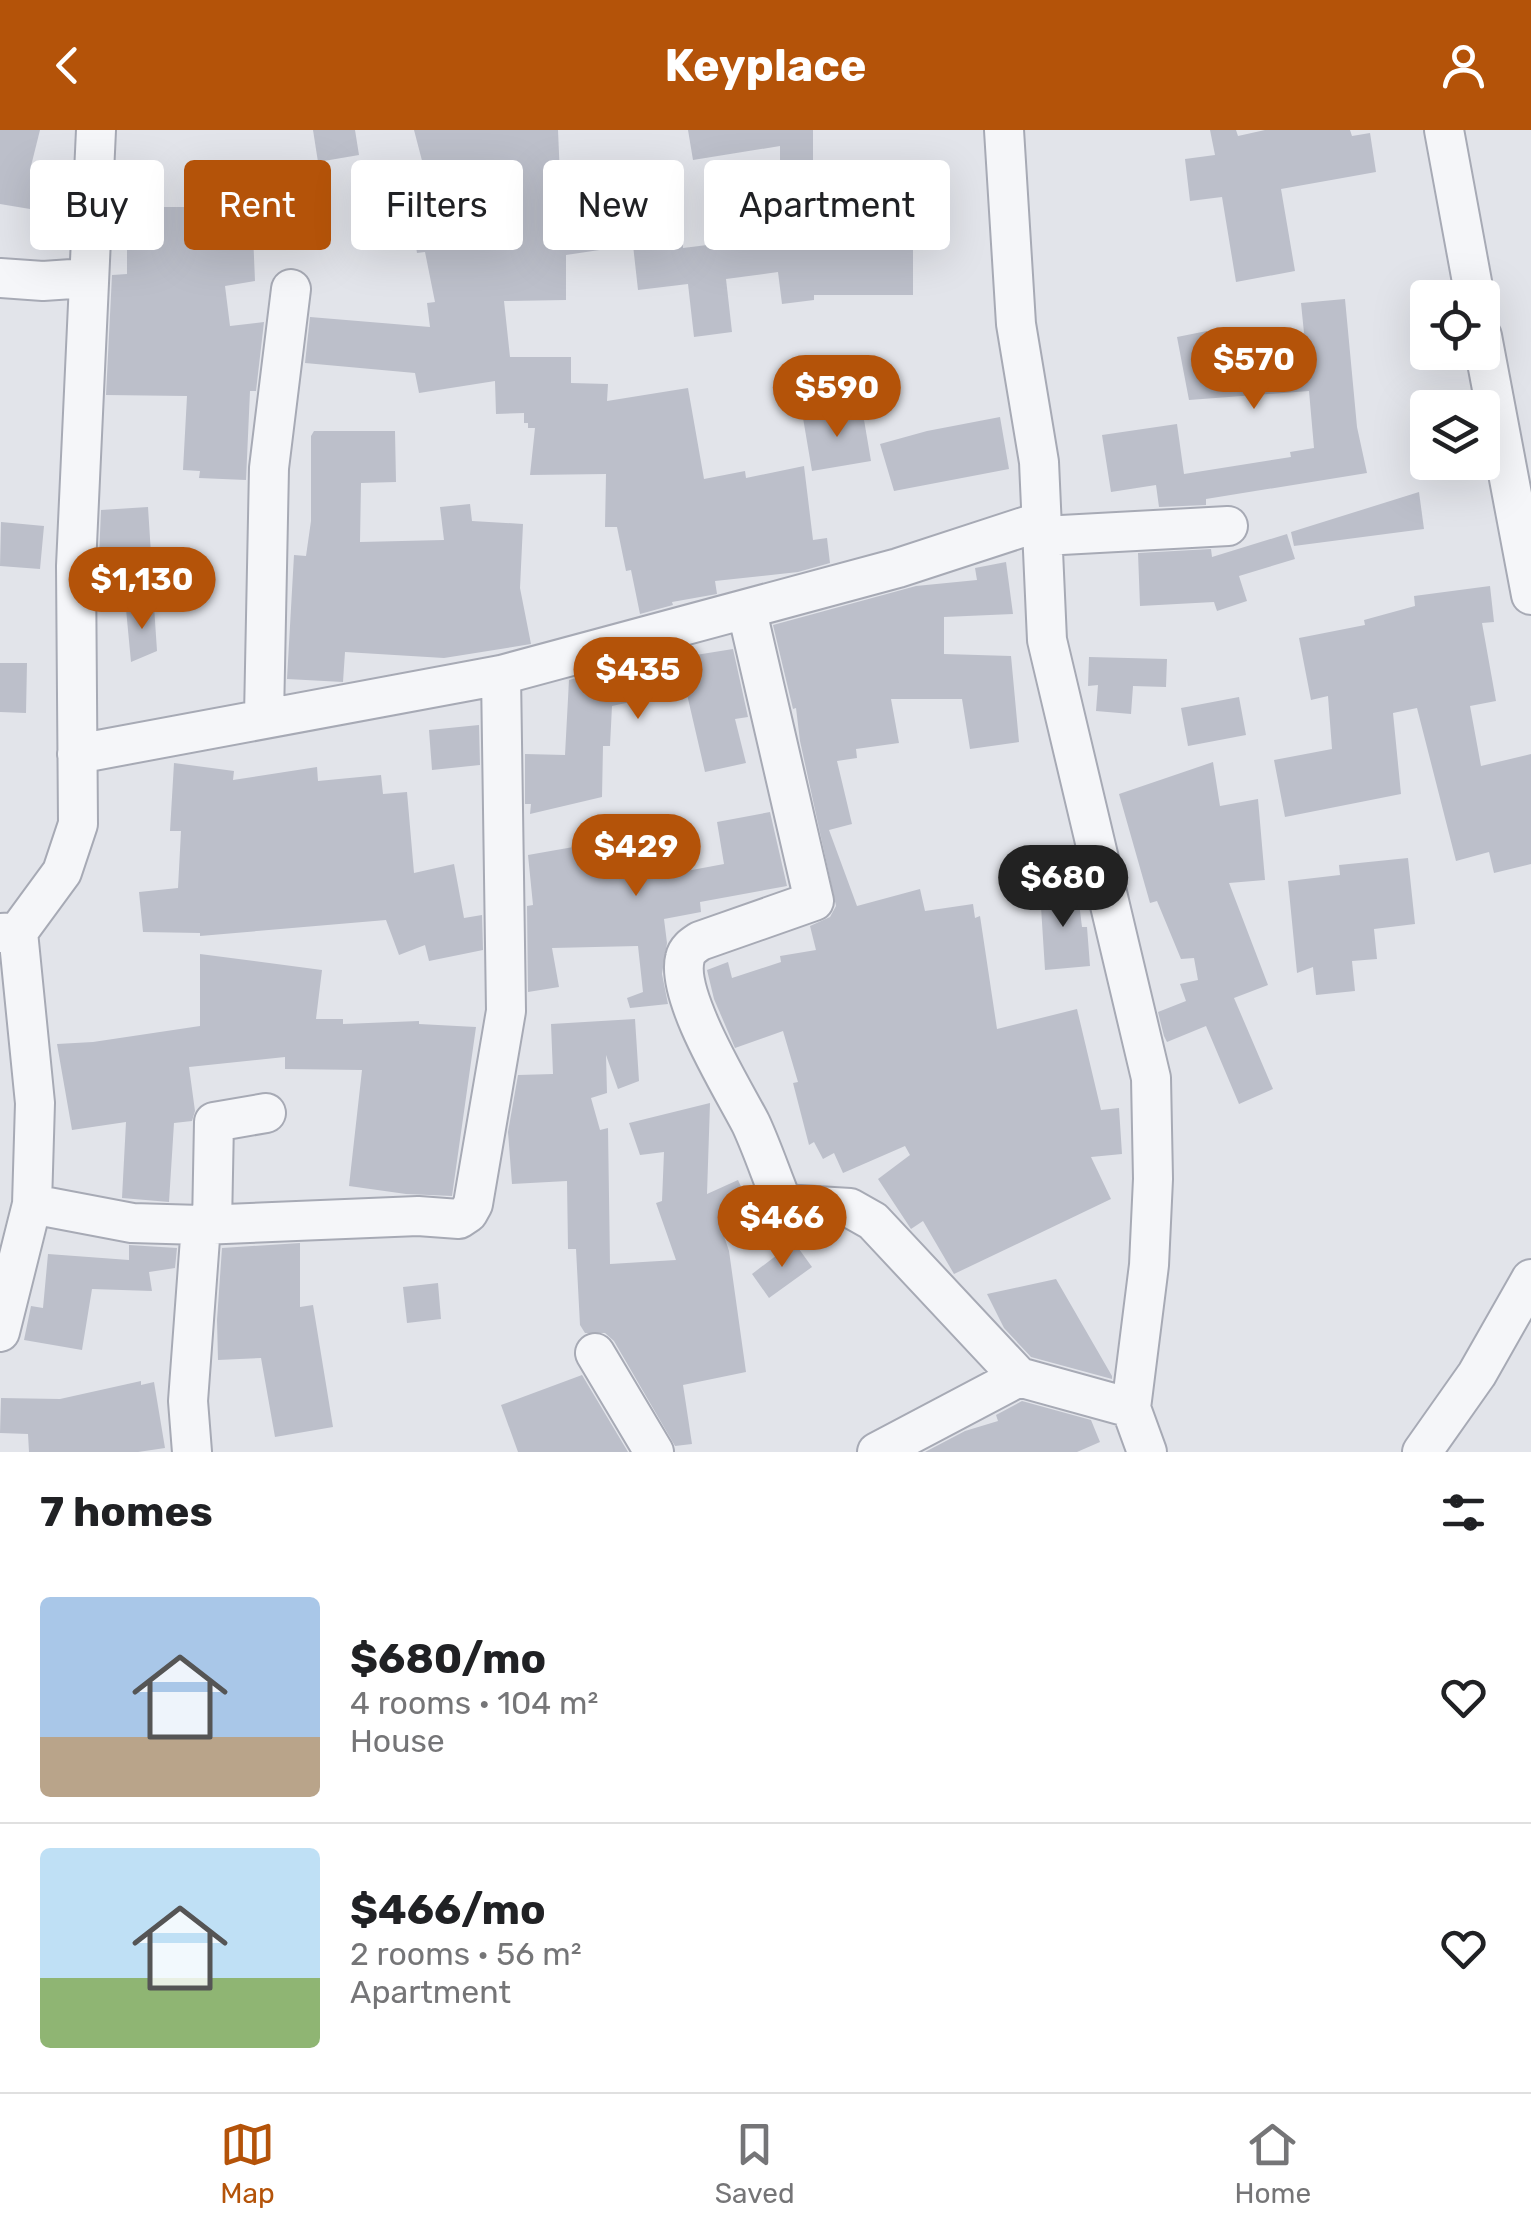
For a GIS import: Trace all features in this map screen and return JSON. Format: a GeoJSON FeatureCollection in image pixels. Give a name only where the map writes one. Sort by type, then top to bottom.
{"type":"FeatureCollection","features":[{"type":"Feature","properties":{"kind":"street"},"geometry":{"type":"LineString","coordinates":[[0,1332],[32,1204],[35,1104],[9,933],[62,872],[78,824],[76,566],[96,130]]}},
{"type":"Feature","properties":{"kind":"street"},"geometry":{"type":"LineString","coordinates":[[1004,130],[1016,324],[1039,462],[1047,640],[1150,1078],[1153,1179],[1149,1266],[1131,1408],[1146,1452]]}},
{"type":"Feature","properties":{"kind":"street"},"geometry":{"type":"LineString","coordinates":[[1444,130],[1473,280]]}},
{"type":"Feature","properties":{"kind":"street"},"geometry":{"type":"LineString","coordinates":[[0,278],[87,278]]}},
{"type":"Feature","properties":{"kind":"street"},"geometry":{"type":"LineString","coordinates":[[264,717],[269,468],[291,289]]}},
{"type":"Feature","properties":{"kind":"street"},"geometry":{"type":"LineString","coordinates":[[1488,370],[1531,595]]}},
{"type":"Feature","properties":{"kind":"street"},"geometry":{"type":"LineString","coordinates":[[77,754],[501,675],[1042,528],[1228,526]]}},
{"type":"Feature","properties":{"kind":"street"},"geometry":{"type":"LineString","coordinates":[[747,610],[814,901],[700,941],[685,957],[684,974],[712,1056],[751,1125],[783,1204],[850,1208],[873,1221],[1019,1376],[1131,1408]]}},
{"type":"Feature","properties":{"kind":"street"},"geometry":{"type":"LineString","coordinates":[[32,1204],[132,1223],[207,1225],[418,1216],[458,1219],[468,1214],[473,1204],[506,1011],[501,675]]}},
{"type":"Feature","properties":{"kind":"street"},"geometry":{"type":"LineString","coordinates":[[192,1452],[188,1401],[214,1122],[266,1113]]}},
{"type":"Feature","properties":{"kind":"street"},"geometry":{"type":"LineString","coordinates":[[1422,1452],[1477,1374],[1531,1279]]}},
{"type":"Feature","properties":{"kind":"street"},"geometry":{"type":"LineString","coordinates":[[595,1353],[654,1452]]}},
{"type":"Feature","properties":{"kind":"street"},"geometry":{"type":"LineString","coordinates":[[877,1452],[1019,1376]]}},
{"type":"Feature","properties":{"kind":"building"},"geometry":{"type":"Polygon","coordinates":[[[0,130],[40,130],[30,160],[30,209],[0,204],[0,130]]]}},
{"type":"Feature","properties":{"kind":"building"},"geometry":{"type":"Polygon","coordinates":[[[313,130],[355,130],[359,155],[318,160],[313,130]]]}},
{"type":"Feature","properties":{"kind":"building"},"geometry":{"type":"Polygon","coordinates":[[[414,130],[558,130],[559,160],[543,160],[543,250],[600,250],[566,255],[566,300],[504,301],[510,357],[571,357],[571,383],[608,384],[607,401],[688,388],[704,479],[745,471],[746,478],[804,466],[813,540],[827,538],[830,563],[798,572],[715,581],[717,594],[672,602],[673,605],[640,614],[617,527],[605,527],[606,474],[530,475],[535,428],[524,423],[524,413],[496,414],[495,381],[419,393],[415,373],[305,363],[310,317],[430,327],[427,303],[435,302],[425,252],[417,250],[523,250],[523,160],[422,160],[414,130]]]}},
{"type":"Feature","properties":{"kind":"building"},"geometry":{"type":"Polygon","coordinates":[[[688,130],[813,130],[813,160],[780,160],[780,146],[693,160],[688,130]]]}},
{"type":"Feature","properties":{"kind":"building"},"geometry":{"type":"Polygon","coordinates":[[[1210,130],[1236,130],[1238,136],[1265,130],[1350,130],[1352,136],[1370,133],[1376,172],[1281,189],[1295,271],[1236,282],[1222,197],[1190,201],[1185,159],[1215,155],[1210,130]]]}},
{"type":"Feature","properties":{"kind":"building"},"geometry":{"type":"Polygon","coordinates":[[[164,207],[184,207],[184,250],[254,250],[255,281],[225,286],[230,326],[264,322],[256,391],[250,391],[246,480],[199,478],[200,471],[183,470],[187,396],[106,395],[112,275],[127,274],[127,250],[164,250],[164,207]]]}},
{"type":"Feature","properties":{"kind":"building"},"geometry":{"type":"Polygon","coordinates":[[[704,245],[704,250],[913,250],[913,295],[814,295],[814,300],[782,304],[778,272],[726,279],[732,332],[694,337],[688,284],[638,290],[634,250],[684,250],[704,245]]]}},
{"type":"Feature","properties":{"kind":"building"},"geometry":{"type":"Polygon","coordinates":[[[1345,299],[1357,427],[1367,473],[1206,499],[1206,505],[1159,507],[1156,485],[1111,492],[1102,435],[1177,424],[1184,474],[1291,457],[1290,452],[1314,448],[1309,391],[1189,400],[1177,337],[1207,331],[1209,341],[1304,333],[1301,303],[1345,299]]]}},
{"type":"Feature","properties":{"kind":"building"},"geometry":{"type":"Polygon","coordinates":[[[862,408],[871,461],[812,471],[803,418],[862,408]]]}},
{"type":"Feature","properties":{"kind":"building"},"geometry":{"type":"Polygon","coordinates":[[[1000,417],[1009,469],[894,491],[880,444],[1000,417]]]}},
{"type":"Feature","properties":{"kind":"building"},"geometry":{"type":"Polygon","coordinates":[[[314,431],[395,431],[396,482],[361,483],[360,542],[444,540],[440,507],[470,504],[472,521],[523,524],[520,588],[531,644],[444,658],[345,652],[343,682],[287,679],[294,555],[306,556],[311,521],[314,431]]]}},
{"type":"Feature","properties":{"kind":"building"},"geometry":{"type":"Polygon","coordinates":[[[1419,492],[1424,529],[1294,546],[1291,532],[1419,492]]]}},
{"type":"Feature","properties":{"kind":"building"},"geometry":{"type":"Polygon","coordinates":[[[148,507],[151,554],[99,557],[101,510],[148,507]]]}},
{"type":"Feature","properties":{"kind":"building"},"geometry":{"type":"Polygon","coordinates":[[[1,522],[44,526],[40,569],[0,566],[1,522]]]}},
{"type":"Feature","properties":{"kind":"building"},"geometry":{"type":"Polygon","coordinates":[[[1287,534],[1295,559],[1239,576],[1247,601],[1217,611],[1214,602],[1140,606],[1138,553],[1211,549],[1212,557],[1287,534]]]}},
{"type":"Feature","properties":{"kind":"building"},"geometry":{"type":"Polygon","coordinates":[[[1006,562],[1013,614],[944,617],[944,654],[1011,656],[1019,742],[970,749],[962,699],[891,699],[899,743],[856,749],[857,758],[837,761],[852,824],[829,830],[857,906],[920,889],[925,911],[973,904],[975,918],[980,916],[997,1029],[1077,1009],[1101,1110],[1119,1108],[1122,1154],[1091,1157],[1111,1199],[954,1274],[923,1221],[911,1229],[878,1179],[910,1155],[905,1146],[843,1173],[834,1153],[823,1159],[814,1142],[809,1145],[793,1083],[798,1082],[783,1031],[735,1048],[714,999],[707,970],[728,962],[732,978],[781,962],[780,956],[816,950],[810,926],[830,917],[836,906],[796,708],[793,709],[773,625],[916,586],[977,580],[975,568],[1006,562]]]}},
{"type":"Feature","properties":{"kind":"building"},"geometry":{"type":"Polygon","coordinates":[[[1490,586],[1494,622],[1482,623],[1496,701],[1470,706],[1481,766],[1531,754],[1531,864],[1494,873],[1489,852],[1456,861],[1417,708],[1393,713],[1401,794],[1285,817],[1274,760],[1332,749],[1328,696],[1311,700],[1299,638],[1365,625],[1364,620],[1415,606],[1414,596],[1490,586]]]}},
{"type":"Feature","properties":{"kind":"building"},"geometry":{"type":"Polygon","coordinates":[[[154,606],[157,651],[131,662],[126,609],[154,606]]]}},
{"type":"Feature","properties":{"kind":"building"},"geometry":{"type":"Polygon","coordinates":[[[733,649],[748,717],[735,719],[746,763],[705,772],[686,690],[612,706],[610,746],[603,746],[602,797],[530,814],[531,804],[525,804],[525,754],[565,755],[569,680],[676,651],[677,658],[733,649]]]}},
{"type":"Feature","properties":{"kind":"building"},"geometry":{"type":"Polygon","coordinates":[[[1089,657],[1167,659],[1166,687],[1133,686],[1131,714],[1096,711],[1098,685],[1088,686],[1089,657]]]}},
{"type":"Feature","properties":{"kind":"building"},"geometry":{"type":"Polygon","coordinates":[[[0,663],[27,663],[26,713],[0,712],[0,663]]]}},
{"type":"Feature","properties":{"kind":"building"},"geometry":{"type":"Polygon","coordinates":[[[1239,697],[1246,735],[1188,746],[1181,708],[1239,697]]]}},
{"type":"Feature","properties":{"kind":"building"},"geometry":{"type":"Polygon","coordinates":[[[479,725],[480,765],[432,770],[429,730],[479,725]]]}},
{"type":"Feature","properties":{"kind":"building"},"geometry":{"type":"Polygon","coordinates":[[[1213,762],[1220,806],[1258,799],[1265,880],[1229,883],[1268,985],[1234,998],[1273,1089],[1239,1104],[1206,1026],[1167,1042],[1164,1036],[1158,1012],[1186,1001],[1180,984],[1198,980],[1194,958],[1181,959],[1157,901],[1150,903],[1119,794],[1213,762]]]}},
{"type":"Feature","properties":{"kind":"building"},"geometry":{"type":"Polygon","coordinates":[[[174,763],[234,771],[233,780],[317,767],[318,781],[381,775],[383,794],[407,792],[414,873],[454,864],[464,918],[482,915],[483,950],[429,961],[425,945],[399,955],[386,920],[200,936],[143,932],[139,892],[178,888],[181,831],[170,831],[174,763]]]}},
{"type":"Feature","properties":{"kind":"building"},"geometry":{"type":"Polygon","coordinates":[[[770,812],[787,886],[700,902],[701,912],[664,919],[667,943],[662,974],[668,1004],[630,1008],[627,998],[643,992],[638,946],[552,948],[559,987],[528,992],[527,906],[533,905],[528,855],[630,837],[633,881],[724,864],[717,822],[770,812]]]}},
{"type":"Feature","properties":{"kind":"building"},"geometry":{"type":"Polygon","coordinates":[[[1408,858],[1415,924],[1374,929],[1377,959],[1352,961],[1355,991],[1316,995],[1313,967],[1297,973],[1288,881],[1340,875],[1339,865],[1408,858]]]}},
{"type":"Feature","properties":{"kind":"building"},"geometry":{"type":"Polygon","coordinates":[[[1077,887],[1082,927],[1087,927],[1090,966],[1045,970],[1040,891],[1077,887]]]}},
{"type":"Feature","properties":{"kind":"building"},"geometry":{"type":"Polygon","coordinates":[[[200,954],[322,970],[316,1019],[343,1019],[343,1024],[419,1021],[476,1027],[452,1196],[349,1186],[362,1070],[285,1069],[285,1057],[189,1067],[195,1111],[192,1121],[174,1123],[169,1202],[122,1198],[126,1122],[72,1130],[57,1044],[200,1026],[200,954]]]}},
{"type":"Feature","properties":{"kind":"building"},"geometry":{"type":"Polygon","coordinates":[[[635,1019],[639,1081],[618,1089],[606,1055],[607,1093],[591,1098],[600,1130],[608,1128],[610,1264],[676,1260],[656,1203],[662,1201],[664,1152],[640,1155],[629,1123],[710,1103],[707,1194],[738,1180],[753,1213],[721,1227],[729,1251],[746,1372],[683,1385],[692,1444],[675,1446],[614,1341],[605,1333],[585,1333],[580,1325],[576,1249],[568,1249],[567,1181],[512,1184],[508,1132],[518,1075],[553,1074],[551,1024],[635,1019]]]}},
{"type":"Feature","properties":{"kind":"building"},"geometry":{"type":"Polygon","coordinates":[[[794,1242],[812,1267],[769,1298],[752,1274],[794,1242]]]}},
{"type":"Feature","properties":{"kind":"building"},"geometry":{"type":"Polygon","coordinates":[[[300,1243],[300,1307],[313,1305],[333,1427],[275,1437],[261,1358],[218,1360],[222,1248],[300,1243]]]}},
{"type":"Feature","properties":{"kind":"building"},"geometry":{"type":"Polygon","coordinates":[[[129,1245],[177,1248],[175,1268],[149,1272],[152,1291],[92,1289],[82,1350],[24,1340],[31,1306],[43,1308],[48,1254],[129,1260],[129,1245]]]}},
{"type":"Feature","properties":{"kind":"building"},"geometry":{"type":"Polygon","coordinates":[[[1056,1279],[1112,1379],[1031,1357],[1004,1328],[987,1294],[1056,1279]]]}},
{"type":"Feature","properties":{"kind":"building"},"geometry":{"type":"Polygon","coordinates":[[[438,1283],[441,1319],[407,1323],[403,1287],[438,1283]]]}},
{"type":"Feature","properties":{"kind":"building"},"geometry":{"type":"Polygon","coordinates":[[[582,1375],[628,1452],[518,1452],[501,1405],[582,1375]]]}},
{"type":"Feature","properties":{"kind":"building"},"geometry":{"type":"Polygon","coordinates":[[[141,1381],[141,1385],[154,1382],[165,1448],[138,1452],[29,1452],[28,1434],[0,1433],[1,1398],[60,1399],[141,1381]]]}},
{"type":"Feature","properties":{"kind":"building"},"geometry":{"type":"Polygon","coordinates":[[[1022,1401],[1091,1420],[1100,1442],[1077,1452],[925,1452],[965,1431],[998,1421],[996,1415],[1022,1401]]]}}]}
